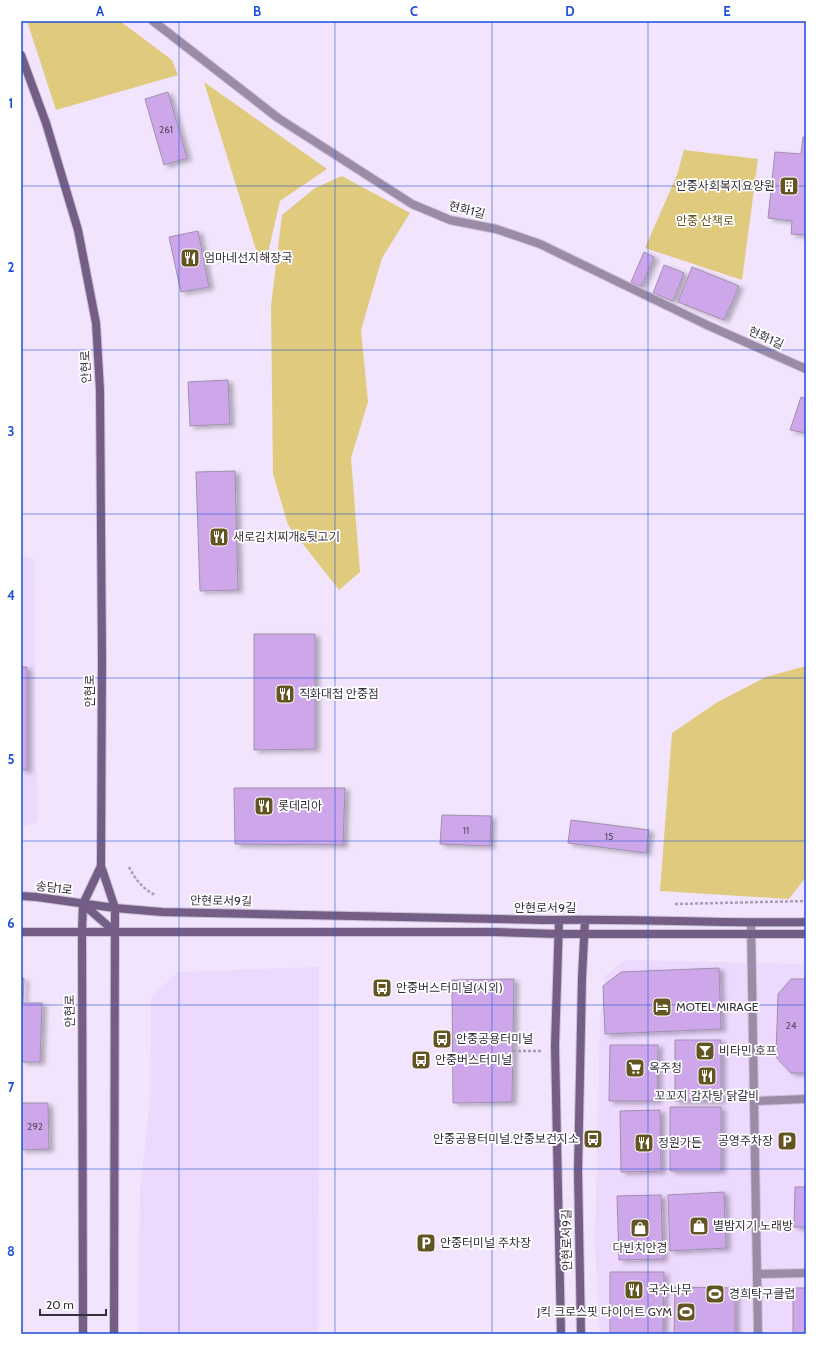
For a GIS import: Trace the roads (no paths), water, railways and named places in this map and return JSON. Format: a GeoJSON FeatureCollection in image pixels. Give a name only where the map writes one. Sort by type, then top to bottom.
{"type":"FeatureCollection","features":[{"type":"Feature","properties":{"kind":"street","name":"현화1길"},"geometry":{"type":"LineString","coordinates":[[153,21],[278,118],[412,204],[450,220],[496,229],[540,244],[707,325],[806,369]]}},
{"type":"Feature","properties":{"kind":"street","name":"안현로"},"geometry":{"type":"LineString","coordinates":[[21,54],[46,123],[78,230],[96,323],[100,390],[102,651],[100,866],[83,904],[83,1334]]}},
{"type":"Feature","properties":{"kind":"street"},"geometry":{"type":"LineString","coordinates":[[100,866],[115,908],[114,1334]]}},
{"type":"Feature","properties":{"kind":"street","name":"송담1로"},"geometry":{"type":"LineString","coordinates":[[21,896],[115,908]]}},
{"type":"Feature","properties":{"kind":"street"},"geometry":{"type":"LineString","coordinates":[[83,904],[115,932]]}},
{"type":"Feature","properties":{"kind":"street","name":"안현로서9길"},"geometry":{"type":"LineString","coordinates":[[115,908],[162,912],[585,920],[583,934],[578,1171],[581,1334]]}},
{"type":"Feature","properties":{"kind":"street"},"geometry":{"type":"LineString","coordinates":[[559,920],[555,1046],[561,1334]]}},
{"type":"Feature","properties":{"kind":"street"},"geometry":{"type":"LineString","coordinates":[[585,920],[751,923],[806,922]]}},
{"type":"Feature","properties":{"kind":"street"},"geometry":{"type":"LineString","coordinates":[[751,923],[758,1334]]}},
{"type":"Feature","properties":{"kind":"street"},"geometry":{"type":"LineString","coordinates":[[21,932],[495,932],[559,934],[806,934]]}},
{"type":"Feature","properties":{"kind":"street"},"geometry":{"type":"LineString","coordinates":[[755,1100],[806,1099]]}},
{"type":"Feature","properties":{"kind":"street"},"geometry":{"type":"LineString","coordinates":[[758,1274],[806,1273]]}},
{"type":"Feature","properties":{"kind":"place","name":"안중사회복지요양원"},"geometry":{"type":"Point","coordinates":[789,186]}},
{"type":"Feature","properties":{"kind":"place","name":"엄마네선지해장국"},"geometry":{"type":"Point","coordinates":[190,258]}},
{"type":"Feature","properties":{"kind":"place","name":"새로김치찌개&뒷고기"},"geometry":{"type":"Point","coordinates":[219,537]}},
{"type":"Feature","properties":{"kind":"place","name":"직화대첩 안중점"},"geometry":{"type":"Point","coordinates":[285,694]}},
{"type":"Feature","properties":{"kind":"place","name":"롯데리아"},"geometry":{"type":"Point","coordinates":[264,806]}},
{"type":"Feature","properties":{"kind":"place","name":"안중버스터미널(시외)"},"geometry":{"type":"Point","coordinates":[382,988]}},
{"type":"Feature","properties":{"kind":"place","name":"MOTEL MIRAGE"},"geometry":{"type":"Point","coordinates":[662,1007]}},
{"type":"Feature","properties":{"kind":"place","name":"안중공용터미널"},"geometry":{"type":"Point","coordinates":[442,1039]}},
{"type":"Feature","properties":{"kind":"place","name":"비타민 호프"},"geometry":{"type":"Point","coordinates":[705,1051]}},
{"type":"Feature","properties":{"kind":"place","name":"안중버스터미널"},"geometry":{"type":"Point","coordinates":[421,1060]}},
{"type":"Feature","properties":{"kind":"place","name":"옥주청"},"geometry":{"type":"Point","coordinates":[635,1068]}},
{"type":"Feature","properties":{"kind":"place","name":"꼬꼬지 감자탕 닭갈비"},"geometry":{"type":"Point","coordinates":[707,1076]}},
{"type":"Feature","properties":{"kind":"place","name":"안중공용터미널.안중보건지소"},"geometry":{"type":"Point","coordinates":[593,1139]}},
{"type":"Feature","properties":{"kind":"place","name":"공영주차장"},"geometry":{"type":"Point","coordinates":[787,1141]}},
{"type":"Feature","properties":{"kind":"place","name":"정원가든"},"geometry":{"type":"Point","coordinates":[644,1143]}},
{"type":"Feature","properties":{"kind":"place","name":"별밤지기 노래방"},"geometry":{"type":"Point","coordinates":[699,1226]}},
{"type":"Feature","properties":{"kind":"place","name":"다빈치안경"},"geometry":{"type":"Point","coordinates":[640,1228]}},
{"type":"Feature","properties":{"kind":"place","name":"안중터미널 주차장"},"geometry":{"type":"Point","coordinates":[426,1243]}},
{"type":"Feature","properties":{"kind":"place","name":"국수나무"},"geometry":{"type":"Point","coordinates":[634,1290]}},
{"type":"Feature","properties":{"kind":"place","name":"경희탁구클럽"},"geometry":{"type":"Point","coordinates":[715,1294]}},
{"type":"Feature","properties":{"kind":"place","name":"J킥 크로스핏 다이어트 GYM"},"geometry":{"type":"Point","coordinates":[686,1312]}},
{"type":"Feature","properties":{"kind":"park label","name":"안중 산책로"},"geometry":{"type":"Point","coordinates":[705,221]}}]}
